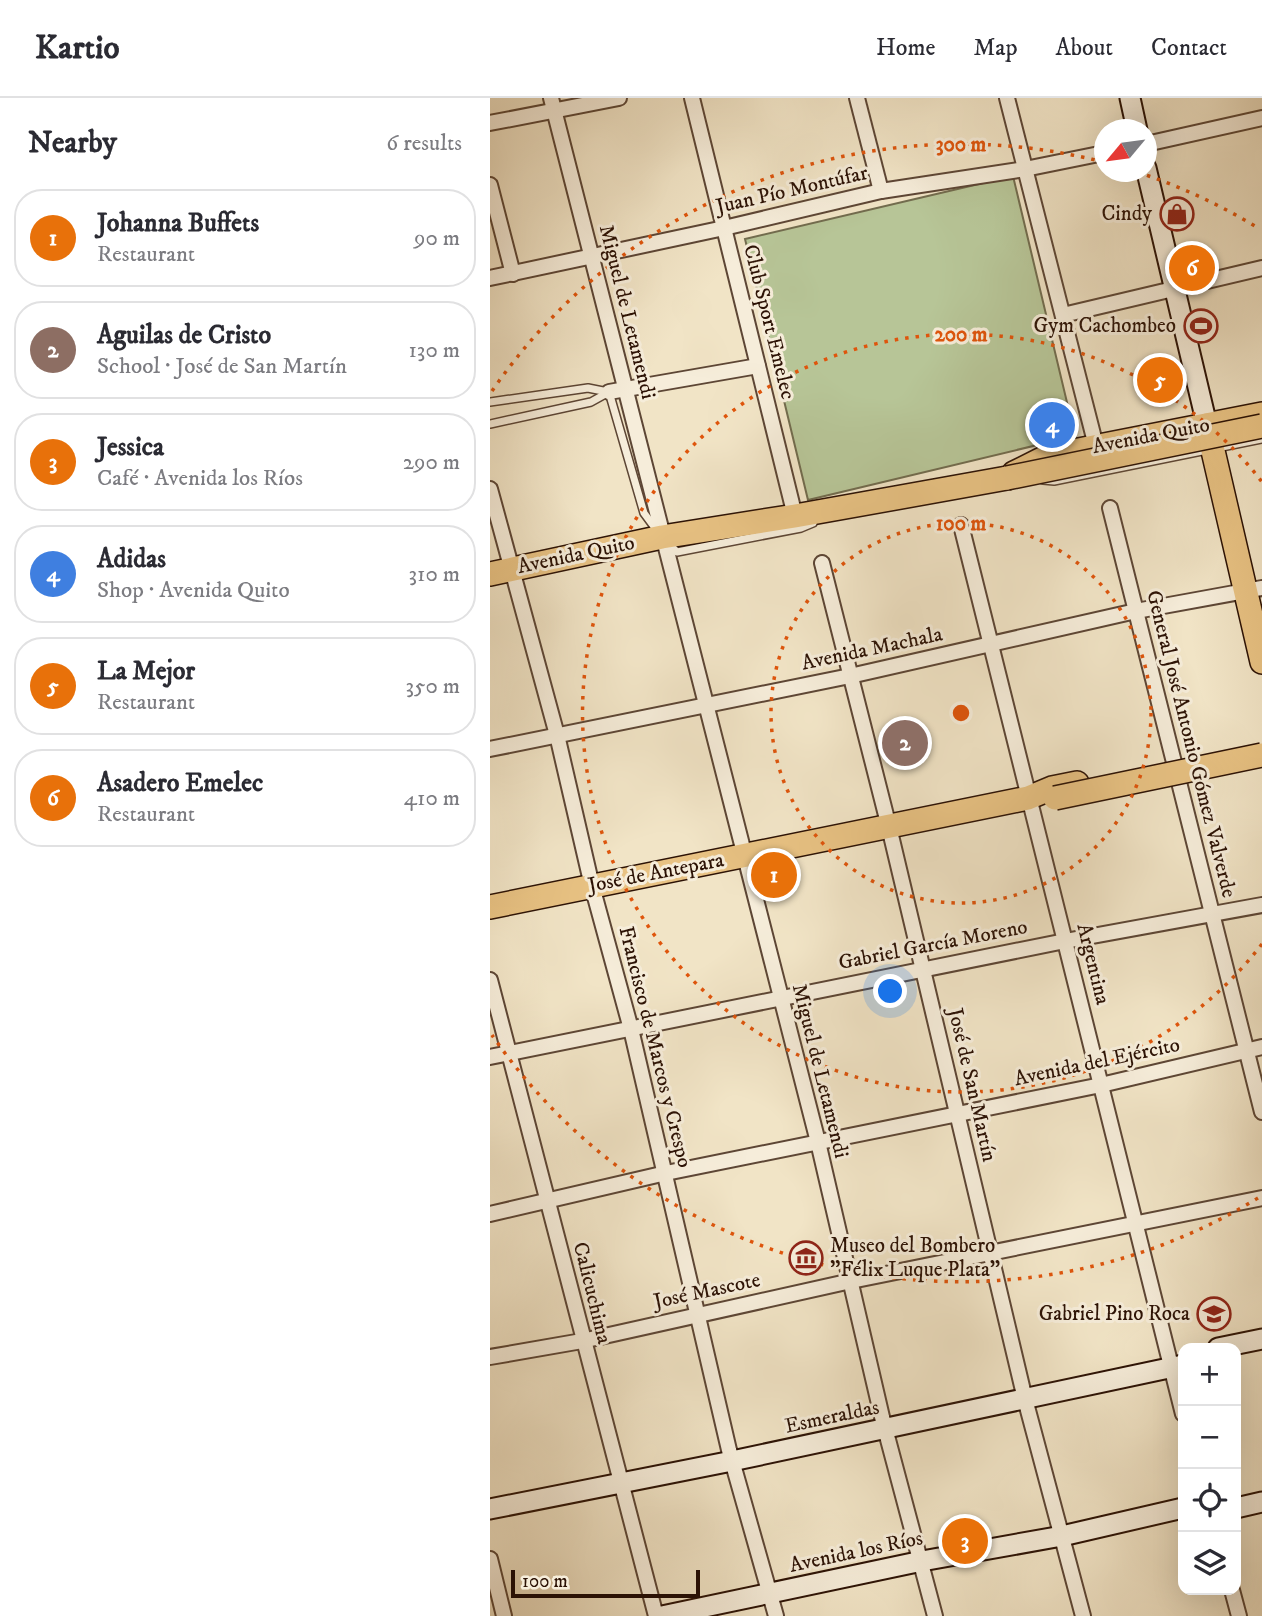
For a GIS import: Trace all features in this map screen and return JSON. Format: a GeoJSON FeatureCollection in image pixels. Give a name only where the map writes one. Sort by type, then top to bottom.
{"type":"FeatureCollection","features":[{"type":"Feature","properties":{"kind":"main road"},"geometry":{"type":"LineString","coordinates":[[1130,98],[1135,119]]}},
{"type":"Feature","properties":{"kind":"main road"},"geometry":{"type":"LineString","coordinates":[[1149,182],[1213,449],[1254,590],[1262,662]]}},
{"type":"Feature","properties":{"kind":"main road","name":"Avenida Quito"},"geometry":{"type":"LineString","coordinates":[[1005,478],[1048,456],[1262,414]]}},
{"type":"Feature","properties":{"kind":"main road","name":"Avenida Quito"},"geometry":{"type":"LineString","coordinates":[[490,574],[662,537],[1005,478],[1262,426]]}},
{"type":"Feature","properties":{"kind":"main road","name":"José de Antepara"},"geometry":{"type":"LineString","coordinates":[[490,907],[1028,798],[1052,788],[1262,744]]}},
{"type":"Feature","properties":{"kind":"main road","name":"José de Antepara"},"geometry":{"type":"LineString","coordinates":[[1028,798],[1055,798],[1262,755]]}},
{"type":"Feature","properties":{"kind":"main road"},"geometry":{"type":"LineString","coordinates":[[1241,1343],[1262,1339]]}},
{"type":"Feature","properties":{"kind":"main road"},"geometry":{"type":"LineString","coordinates":[[1241,1352],[1262,1348]]}},
{"type":"Feature","properties":{"kind":"main road","name":"Esmeraldas"},"geometry":{"type":"LineString","coordinates":[[490,1497],[730,1455],[1176,1362]]}},
{"type":"Feature","properties":{"kind":"main road","name":"Esmeraldas"},"geometry":{"type":"LineString","coordinates":[[490,1509],[619,1476]]}},
{"type":"Feature","properties":{"kind":"main road"},"geometry":{"type":"LineString","coordinates":[[1241,1496],[1262,1492]]}},
{"type":"Feature","properties":{"kind":"main road"},"geometry":{"type":"LineString","coordinates":[[1241,1507],[1262,1502]]}},
{"type":"Feature","properties":{"kind":"main road","name":"Avenida los Ríos"},"geometry":{"type":"LineString","coordinates":[[1064,1541],[1178,1509]]}},
{"type":"Feature","properties":{"kind":"main road","name":"Avenida los Ríos"},"geometry":{"type":"LineString","coordinates":[[721,1616],[923,1567],[1178,1521]]}},
{"type":"Feature","properties":{"kind":"main road","name":"Avenida los Ríos"},"geometry":{"type":"LineString","coordinates":[[662,1616],[773,1605]]}},
{"type":"Feature","properties":{"kind":"street"},"geometry":{"type":"LineString","coordinates":[[490,123],[553,104],[619,98]]}},
{"type":"Feature","properties":{"kind":"street","name":"Club Sport Emelec"},"geometry":{"type":"LineString","coordinates":[[692,98],[796,516]]}},
{"type":"Feature","properties":{"kind":"street"},"geometry":{"type":"LineString","coordinates":[[857,98],[881,191]]}},
{"type":"Feature","properties":{"kind":"street"},"geometry":{"type":"LineString","coordinates":[[1007,98],[1096,446]]}},
{"type":"Feature","properties":{"kind":"street","name":"Miguel de Letamendi"},"geometry":{"type":"LineString","coordinates":[[553,104],[817,1142],[883,1423],[935,1616]]}},
{"type":"Feature","properties":{"kind":"street"},"geometry":{"type":"LineString","coordinates":[[1157,142],[1262,118]]}},
{"type":"Feature","properties":{"kind":"street","name":"Juan Pío Montúfar"},"geometry":{"type":"LineString","coordinates":[[490,278],[881,191],[1025,169],[1094,155]]}},
{"type":"Feature","properties":{"kind":"street"},"geometry":{"type":"LineString","coordinates":[[490,185],[513,274]]}},
{"type":"Feature","properties":{"kind":"street"},"geometry":{"type":"LineString","coordinates":[[1063,315],[1262,268]]}},
{"type":"Feature","properties":{"kind":"street"},"geometry":{"type":"LineString","coordinates":[[609,392],[758,366]]}},
{"type":"Feature","properties":{"kind":"street","name":"Francisco de Marcos y Crespo"},"geometry":{"type":"LineString","coordinates":[[490,489],[557,735],[592,886],[631,1029],[730,1455],[773,1605]]}},
{"type":"Feature","properties":{"kind":"street","name":"General José Antonio Gómez Valverde"},"geometry":{"type":"LineString","coordinates":[[1110,508],[1262,1112]]}},
{"type":"Feature","properties":{"kind":"street","name":"Argentina"},"geometry":{"type":"LineString","coordinates":[[961,525],[1135,1224],[1176,1362],[1182,1406]]}},
{"type":"Feature","properties":{"kind":"street","name":"José de San Martín"},"geometry":{"type":"LineString","coordinates":[[822,563],[889,827],[1023,1394],[1083,1616]]}},
{"type":"Feature","properties":{"kind":"street","name":"Avenida Machala"},"geometry":{"type":"LineString","coordinates":[[490,749],[850,676],[1136,611],[1254,590]]}},
{"type":"Feature","properties":{"kind":"street","name":"Gabriel García Moreno"},"geometry":{"type":"LineString","coordinates":[[490,1057],[780,997],[1262,905]]}},
{"type":"Feature","properties":{"kind":"street","name":"Calicuchima"},"geometry":{"type":"LineString","coordinates":[[490,980],[656,1616]]}},
{"type":"Feature","properties":{"kind":"street","name":"Avenida del Ejército"},"geometry":{"type":"LineString","coordinates":[[490,1214],[666,1173],[1101,1084],[1262,1047]]}},
{"type":"Feature","properties":{"kind":"street","name":"José Mascote"},"geometry":{"type":"LineString","coordinates":[[490,1357],[1262,1198]]}},
{"type":"Feature","properties":{"kind":"street"},"geometry":{"type":"LineString","coordinates":[[490,1559],[504,1616]]}},
{"type":"Feature","properties":{"kind":"street"},"geometry":{"type":"LineString","coordinates":[[1233,1595],[1239,1616]]}},
{"type":"Feature","properties":{"kind":"lane"},"geometry":{"type":"LineString","coordinates":[[490,402],[588,388],[609,392]]}},
{"type":"Feature","properties":{"kind":"lane"},"geometry":{"type":"LineString","coordinates":[[490,425],[591,402],[609,392]]}},
{"type":"Feature","properties":{"kind":"lane","name":"Miguel de Letamendi"},"geometry":{"type":"LineString","coordinates":[[609,392],[644,513],[662,537]]}},
{"type":"Feature","properties":{"kind":"lane","name":"Avenida Quito"},"geometry":{"type":"LineString","coordinates":[[1005,478],[1054,481],[1262,439]]}},
{"type":"Feature","properties":{"kind":"lane","name":"Avenida Quito"},"geometry":{"type":"LineString","coordinates":[[662,537],[677,552],[801,528],[847,507]]}},
{"type":"Feature","properties":{"kind":"green space"},"geometry":{"type":"Polygon","coordinates":[[[1013,176],[1075,436],[808,500],[745,239],[1013,176]]]}},
{"type":"Feature","properties":{"kind":"place","name":"Cindy"},"geometry":{"type":"Point","coordinates":[1177,214]}},
{"type":"Feature","properties":{"kind":"place","name":"Asadero Emelec"},"geometry":{"type":"Point","coordinates":[1192,268]}},
{"type":"Feature","properties":{"kind":"place","name":"Gym Cachombeo"},"geometry":{"type":"Point","coordinates":[1201,326]}},
{"type":"Feature","properties":{"kind":"place","name":"La Mejor"},"geometry":{"type":"Point","coordinates":[1160,380]}},
{"type":"Feature","properties":{"kind":"place","name":"Adidas"},"geometry":{"type":"Point","coordinates":[1052,425]}},
{"type":"Feature","properties":{"kind":"place","name":"Aguilas de Cristo"},"geometry":{"type":"Point","coordinates":[905,743]}},
{"type":"Feature","properties":{"kind":"place","name":"Johanna Buffets"},"geometry":{"type":"Point","coordinates":[774,875]}},
{"type":"Feature","properties":{"kind":"place","name":"Museo del Bombero \"Félix Luque Plata\""},"geometry":{"type":"Point","coordinates":[806,1258]}},
{"type":"Feature","properties":{"kind":"place","name":"Gabriel Pino Roca"},"geometry":{"type":"Point","coordinates":[1214,1314]}},
{"type":"Feature","properties":{"kind":"place","name":"Jessica"},"geometry":{"type":"Point","coordinates":[965,1541]}}]}
